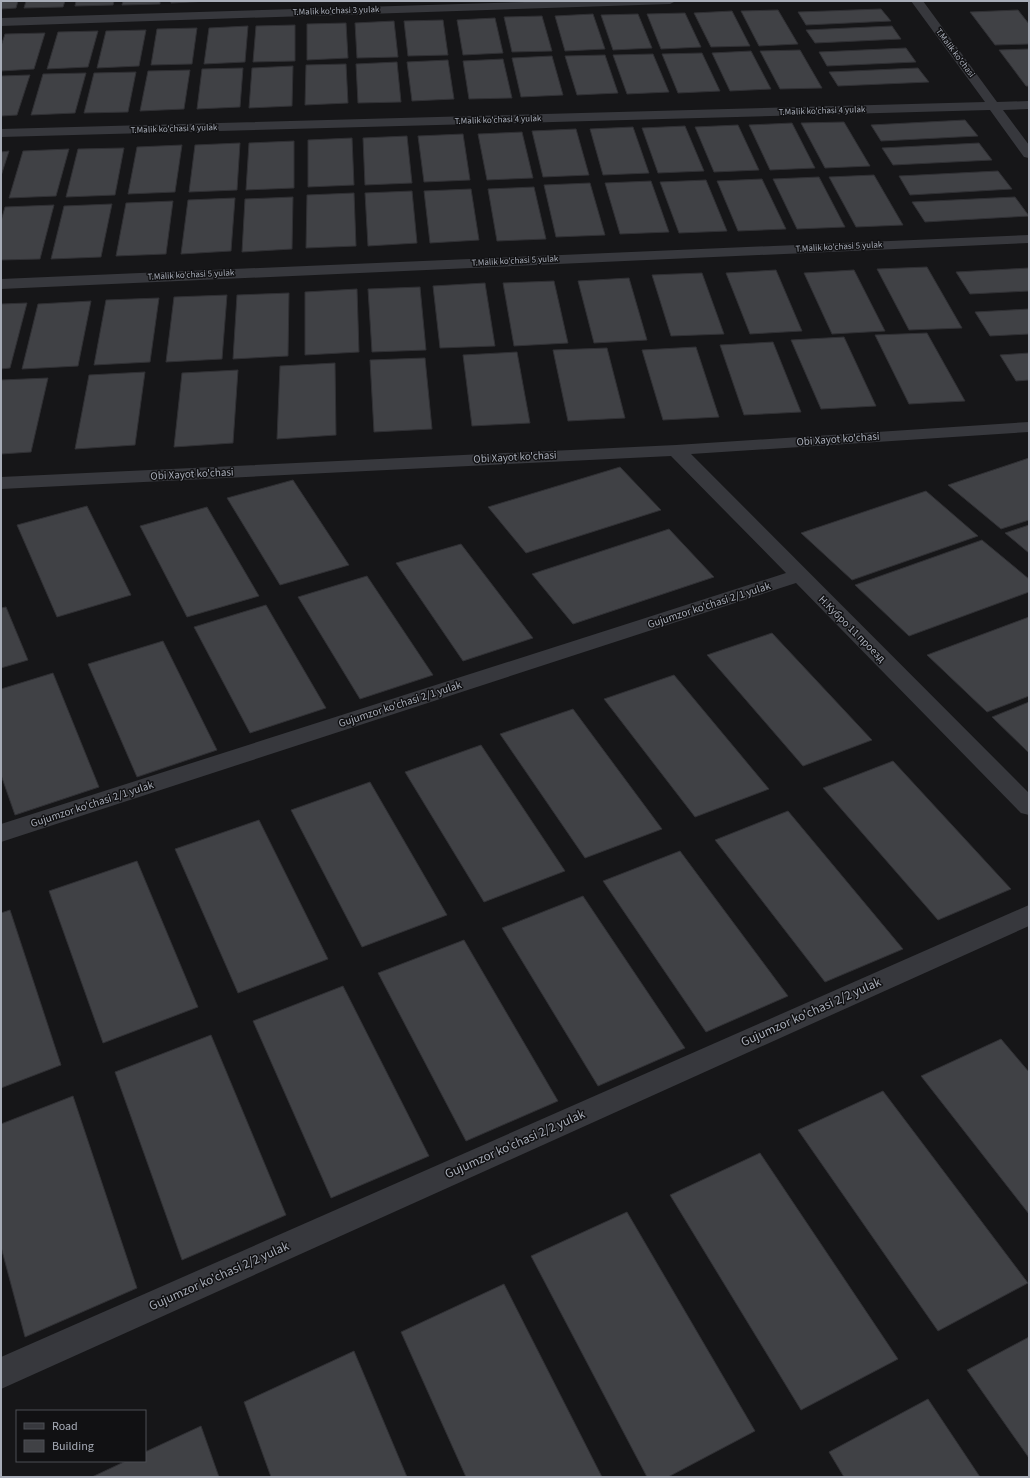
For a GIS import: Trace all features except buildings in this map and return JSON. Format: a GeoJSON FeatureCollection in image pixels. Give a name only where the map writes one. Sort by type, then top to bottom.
{"type":"FeatureCollection","features":[{"type":"Feature","properties":{"kind":"street","name":"T.Malik ko'chasi 3 yulak"},"geometry":{"type":"LineString","coordinates":[[1,22],[670,1]]}},
{"type":"Feature","properties":{"kind":"street","name":"T.Malik ko'chasi"},"geometry":{"type":"LineString","coordinates":[[917,1],[1029,154]]}},
{"type":"Feature","properties":{"kind":"street"},"geometry":{"type":"LineString","coordinates":[[994,106],[1029,105]]}},
{"type":"Feature","properties":{"kind":"street","name":"T.Malik ko'chasi 4 yulak"},"geometry":{"type":"LineString","coordinates":[[1,133],[994,106]]}},
{"type":"Feature","properties":{"kind":"street","name":"T.Malik ko'chasi 5 yulak"},"geometry":{"type":"LineString","coordinates":[[1,284],[1029,239]]}},
{"type":"Feature","properties":{"kind":"street","name":"Obi Xayot ko'chasi"},"geometry":{"type":"LineString","coordinates":[[1,484],[676,450],[1029,427]]}},
{"type":"Feature","properties":{"kind":"street","name":"Н.Кубро 11 проезд"},"geometry":{"type":"LineString","coordinates":[[676,450],[1029,807]]}},
{"type":"Feature","properties":{"kind":"street","name":"Gujumzor ko'chasi 2/1 yulak"},"geometry":{"type":"LineString","coordinates":[[1,833],[800,575]]}},
{"type":"Feature","properties":{"kind":"street","name":"Gujumzor ko'chasi 2/2 yulak"},"geometry":{"type":"LineString","coordinates":[[1,1373],[1029,914]]}}]}
